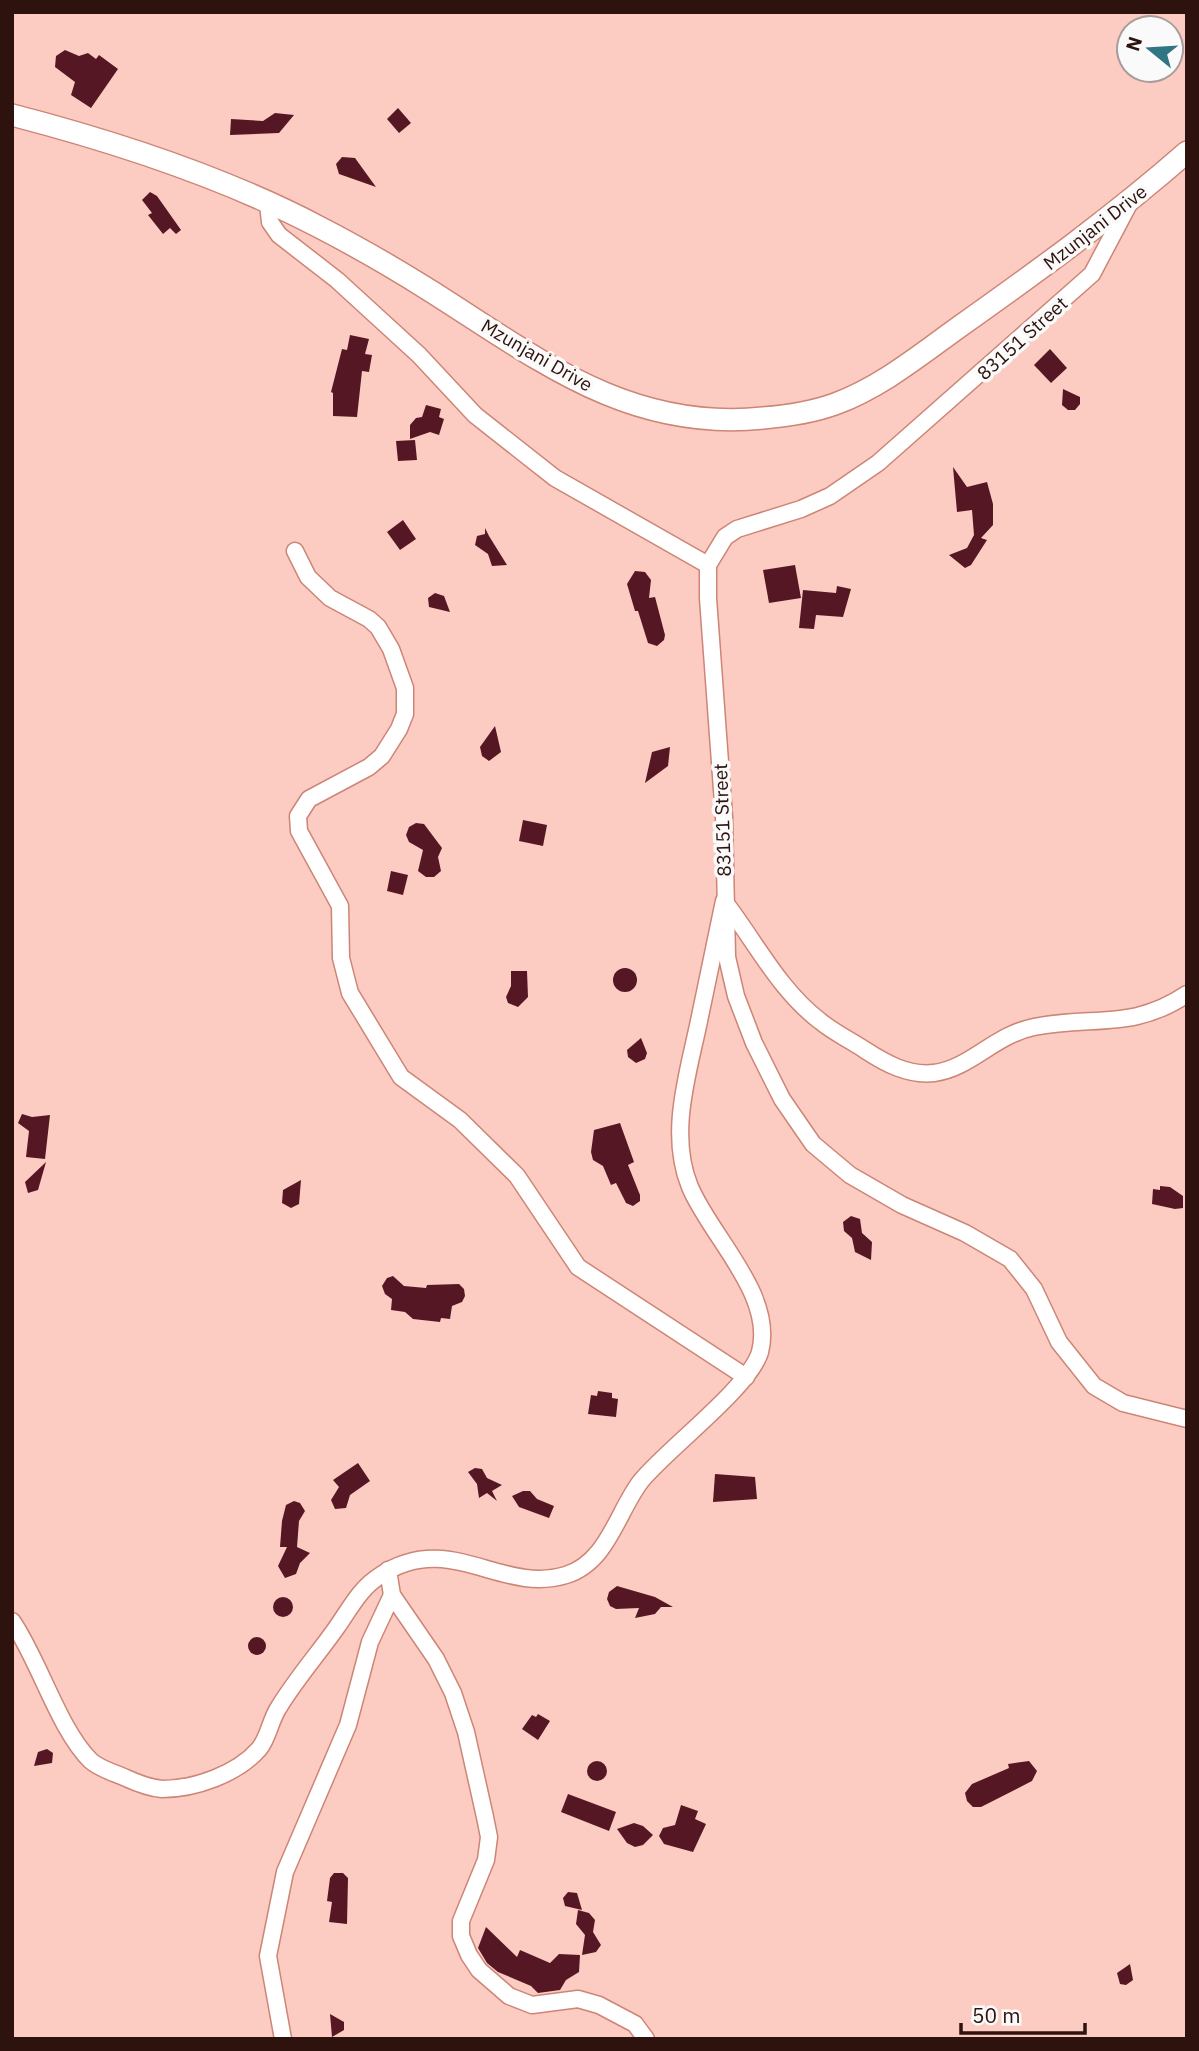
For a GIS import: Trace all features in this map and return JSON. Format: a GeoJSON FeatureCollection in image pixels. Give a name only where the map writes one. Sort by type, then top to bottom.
{"type":"FeatureCollection","features":[{"type":"Feature","properties":{"kind":"main road","name":"Mzunjani Drive"},"geometry":{"type":"LineString","coordinates":[[12,115],[61,128],[212,180],[317,226],[426,288],[566,377],[634,407],[686,419],[729,422],[779,416],[831,405],[883,381],[1062,254],[1130,202],[1187,152]]}},
{"type":"Feature","properties":{"kind":"street","name":"83151 Street"},"geometry":{"type":"LineString","coordinates":[[1130,202],[1092,274],[965,388],[857,480],[801,509],[737,528],[725,537],[708,565],[724,817],[727,957],[736,996],[754,1043],[782,1099],[813,1144],[850,1175],[902,1205],[965,1233],[1010,1259],[1034,1289],[1064,1350],[1094,1386],[1123,1402],[1187,1419]]}},
{"type":"Feature","properties":{"kind":"street"},"geometry":{"type":"LineString","coordinates":[[268,204],[270,222],[279,235],[337,280],[419,355],[475,415],[555,478],[708,565]]}},
{"type":"Feature","properties":{"kind":"street"},"geometry":{"type":"LineString","coordinates":[[295,551],[308,577],[330,598],[369,619],[377,627],[391,649],[405,688],[405,714],[382,756],[369,767],[309,799],[298,816],[299,831],[340,906],[341,958],[350,993],[401,1077],[460,1120],[517,1176],[579,1267],[746,1377]]}},
{"type":"Feature","properties":{"kind":"street"},"geometry":{"type":"LineString","coordinates":[[12,1621],[67,1725],[93,1763],[139,1784],[160,1789],[192,1785],[222,1775],[260,1748],[276,1712],[354,1599],[370,1581],[388,1570],[420,1557],[455,1560],[529,1577],[564,1576],[582,1569],[609,1538],[640,1483],[746,1377],[760,1353],[761,1315],[748,1284],[690,1188],[679,1139],[690,1066],[724,901]]}},
{"type":"Feature","properties":{"kind":"street"},"geometry":{"type":"LineString","coordinates":[[724,901],[778,978],[819,1021],[877,1058],[899,1069],[918,1073],[935,1073],[966,1062],[998,1039],[1019,1030],[1047,1024],[1132,1019],[1165,1009],[1187,993]]}},
{"type":"Feature","properties":{"kind":"street"},"geometry":{"type":"LineString","coordinates":[[388,1570],[392,1595],[436,1660],[453,1693],[466,1732],[485,1817],[488,1837],[486,1860],[461,1921],[461,1936],[469,1955],[488,1979],[509,1996],[532,2005],[578,1999],[599,2004],[635,2024],[646,2039]]}},
{"type":"Feature","properties":{"kind":"street"},"geometry":{"type":"LineString","coordinates":[[283,2039],[268,1956],[285,1872],[348,1725],[370,1642],[392,1595]]}},
{"type":"Feature","properties":{"kind":"building"},"geometry":{"type":"Polygon","coordinates":[[[65,50],[79,56],[88,53],[96,59],[99,55],[118,69],[91,108],[71,95],[75,82],[55,67],[56,56],[65,50]]]}},
{"type":"Feature","properties":{"kind":"building"},"geometry":{"type":"Polygon","coordinates":[[[398,108],[411,123],[399,133],[387,119],[398,108]]]}},
{"type":"Feature","properties":{"kind":"building"},"geometry":{"type":"Polygon","coordinates":[[[275,113],[294,115],[279,133],[230,135],[231,119],[263,121],[275,113]]]}},
{"type":"Feature","properties":{"kind":"building"},"geometry":{"type":"Polygon","coordinates":[[[342,157],[355,158],[376,187],[339,174],[336,164],[342,157]]]}},
{"type":"Feature","properties":{"kind":"building"},"geometry":{"type":"Polygon","coordinates":[[[150,192],[157,196],[181,230],[176,234],[170,228],[163,234],[148,215],[152,213],[142,200],[150,192]]]}},
{"type":"Feature","properties":{"kind":"building"},"geometry":{"type":"Polygon","coordinates":[[[350,335],[369,339],[365,354],[372,355],[369,372],[362,371],[357,417],[333,416],[331,392],[342,349],[347,350],[350,335]]]}},
{"type":"Feature","properties":{"kind":"building"},"geometry":{"type":"Polygon","coordinates":[[[1050,349],[1067,368],[1051,383],[1034,365],[1050,349]]]}},
{"type":"Feature","properties":{"kind":"building"},"geometry":{"type":"Polygon","coordinates":[[[1063,389],[1080,397],[1080,404],[1075,410],[1068,410],[1062,405],[1063,389]]]}},
{"type":"Feature","properties":{"kind":"building"},"geometry":{"type":"Polygon","coordinates":[[[426,405],[441,409],[439,417],[444,419],[439,435],[430,432],[410,439],[410,425],[416,418],[422,417],[426,405]]]}},
{"type":"Feature","properties":{"kind":"building"},"geometry":{"type":"Polygon","coordinates":[[[415,440],[417,460],[398,461],[396,441],[415,440]]]}},
{"type":"Feature","properties":{"kind":"building"},"geometry":{"type":"Polygon","coordinates":[[[953,467],[967,487],[987,482],[993,504],[993,525],[981,538],[987,540],[971,565],[965,568],[949,555],[967,548],[974,535],[972,510],[957,512],[953,467]]]}},
{"type":"Feature","properties":{"kind":"building"},"geometry":{"type":"Polygon","coordinates":[[[403,520],[416,539],[400,550],[387,532],[403,520]]]}},
{"type":"Feature","properties":{"kind":"building"},"geometry":{"type":"Polygon","coordinates":[[[485,528],[507,565],[492,566],[488,554],[475,545],[477,536],[485,534],[485,528]]]}},
{"type":"Feature","properties":{"kind":"building"},"geometry":{"type":"Polygon","coordinates":[[[795,565],[801,598],[769,603],[763,570],[795,565]]]}},
{"type":"Feature","properties":{"kind":"building"},"geometry":{"type":"Polygon","coordinates":[[[635,571],[645,572],[651,580],[649,598],[655,597],[665,635],[664,640],[657,646],[648,643],[627,584],[635,571]]]}},
{"type":"Feature","properties":{"kind":"building"},"geometry":{"type":"Polygon","coordinates":[[[837,586],[851,589],[843,617],[816,615],[814,629],[799,628],[803,590],[836,593],[837,586]]]}},
{"type":"Feature","properties":{"kind":"building"},"geometry":{"type":"Polygon","coordinates":[[[435,593],[444,596],[450,612],[429,607],[428,598],[435,593]]]}},
{"type":"Feature","properties":{"kind":"building"},"geometry":{"type":"Polygon","coordinates":[[[495,726],[501,752],[489,761],[482,756],[480,747],[495,726]]]}},
{"type":"Feature","properties":{"kind":"building"},"geometry":{"type":"Polygon","coordinates":[[[670,747],[668,766],[645,783],[652,752],[670,747]]]}},
{"type":"Feature","properties":{"kind":"building"},"geometry":{"type":"Polygon","coordinates":[[[523,820],[547,825],[543,846],[519,841],[523,820]]]}},
{"type":"Feature","properties":{"kind":"building"},"geometry":{"type":"Polygon","coordinates":[[[416,823],[424,824],[442,848],[438,857],[441,871],[434,877],[426,877],[418,871],[423,850],[409,842],[406,835],[409,827],[416,823]]]}},
{"type":"Feature","properties":{"kind":"building"},"geometry":{"type":"Polygon","coordinates":[[[391,871],[408,875],[403,895],[387,891],[391,871]]]}},
{"type":"Feature","properties":{"kind":"building"},"geometry":{"type":"Polygon","coordinates":[[[625,968],[633,972],[637,980],[633,988],[625,992],[617,988],[613,980],[617,972],[625,968]]]}},
{"type":"Feature","properties":{"kind":"building"},"geometry":{"type":"Polygon","coordinates":[[[511,971],[527,971],[528,997],[518,1007],[508,1003],[506,997],[511,986],[511,971]]]}},
{"type":"Feature","properties":{"kind":"building"},"geometry":{"type":"Polygon","coordinates":[[[641,1038],[647,1053],[645,1059],[636,1063],[628,1057],[627,1050],[641,1038]]]}},
{"type":"Feature","properties":{"kind":"building"},"geometry":{"type":"Polygon","coordinates":[[[22,1114],[32,1117],[50,1115],[45,1159],[26,1157],[29,1131],[18,1123],[22,1114]]]}},
{"type":"Feature","properties":{"kind":"building"},"geometry":{"type":"Polygon","coordinates":[[[620,1123],[634,1162],[628,1165],[640,1195],[640,1201],[633,1206],[626,1203],[616,1183],[611,1185],[603,1166],[593,1160],[591,1152],[594,1130],[620,1123]]]}},
{"type":"Feature","properties":{"kind":"building"},"geometry":{"type":"Polygon","coordinates":[[[46,1162],[38,1190],[28,1193],[25,1182],[46,1162]]]}},
{"type":"Feature","properties":{"kind":"building"},"geometry":{"type":"Polygon","coordinates":[[[301,1180],[299,1204],[291,1208],[282,1203],[283,1190],[301,1180]]]}},
{"type":"Feature","properties":{"kind":"building"},"geometry":{"type":"Polygon","coordinates":[[[1160,1186],[1170,1187],[1183,1196],[1183,1208],[1152,1204],[1153,1189],[1160,1190],[1160,1186]]]}},
{"type":"Feature","properties":{"kind":"building"},"geometry":{"type":"Polygon","coordinates":[[[851,1216],[860,1219],[862,1233],[872,1242],[871,1260],[855,1252],[852,1238],[844,1231],[843,1222],[851,1216]]]}},
{"type":"Feature","properties":{"kind":"building"},"geometry":{"type":"Polygon","coordinates":[[[393,1276],[404,1286],[426,1288],[427,1285],[459,1284],[464,1289],[465,1296],[462,1302],[452,1306],[450,1319],[441,1318],[440,1322],[413,1319],[405,1312],[391,1310],[392,1299],[385,1294],[382,1286],[387,1278],[393,1276]]]}},
{"type":"Feature","properties":{"kind":"building"},"geometry":{"type":"Polygon","coordinates":[[[598,1391],[612,1393],[612,1398],[618,1399],[616,1417],[588,1414],[591,1395],[597,1396],[598,1391]]]}},
{"type":"Feature","properties":{"kind":"building"},"geometry":{"type":"Polygon","coordinates":[[[358,1463],[370,1481],[350,1495],[346,1508],[335,1509],[331,1500],[339,1487],[333,1480],[358,1463]]]}},
{"type":"Feature","properties":{"kind":"building"},"geometry":{"type":"Polygon","coordinates":[[[475,1468],[482,1469],[487,1478],[502,1485],[492,1491],[497,1501],[487,1493],[479,1498],[477,1484],[468,1472],[475,1468]]]}},
{"type":"Feature","properties":{"kind":"building"},"geometry":{"type":"Polygon","coordinates":[[[715,1474],[755,1477],[757,1499],[713,1502],[715,1474]]]}},
{"type":"Feature","properties":{"kind":"building"},"geometry":{"type":"Polygon","coordinates":[[[530,1491],[537,1499],[554,1506],[549,1518],[519,1507],[512,1496],[530,1491]]]}},
{"type":"Feature","properties":{"kind":"building"},"geometry":{"type":"Polygon","coordinates":[[[294,1501],[300,1503],[305,1511],[299,1521],[297,1547],[310,1553],[300,1563],[296,1574],[285,1578],[278,1566],[287,1547],[280,1547],[282,1521],[286,1505],[294,1501]]]}},
{"type":"Feature","properties":{"kind":"building"},"geometry":{"type":"Polygon","coordinates":[[[617,1586],[655,1597],[673,1607],[661,1607],[655,1614],[635,1618],[639,1608],[616,1609],[610,1606],[607,1599],[609,1592],[617,1586]]]}},
{"type":"Feature","properties":{"kind":"building"},"geometry":{"type":"Polygon","coordinates":[[[279,1597],[287,1597],[293,1607],[287,1617],[279,1617],[273,1611],[273,1603],[279,1597]]]}},
{"type":"Feature","properties":{"kind":"building"},"geometry":{"type":"Polygon","coordinates":[[[253,1637],[261,1637],[266,1646],[264,1653],[253,1655],[248,1650],[248,1642],[253,1637]]]}},
{"type":"Feature","properties":{"kind":"building"},"geometry":{"type":"Polygon","coordinates":[[[538,1714],[550,1721],[538,1740],[522,1729],[532,1715],[536,1717],[538,1714]]]}},
{"type":"Feature","properties":{"kind":"building"},"geometry":{"type":"Polygon","coordinates":[[[47,1749],[53,1753],[52,1763],[34,1766],[38,1752],[47,1749]]]}},
{"type":"Feature","properties":{"kind":"building"},"geometry":{"type":"Polygon","coordinates":[[[597,1761],[604,1764],[607,1771],[604,1778],[597,1781],[590,1778],[587,1771],[590,1764],[597,1761]]]}},
{"type":"Feature","properties":{"kind":"building"},"geometry":{"type":"Polygon","coordinates":[[[1029,1761],[1037,1771],[1032,1781],[981,1807],[973,1807],[967,1801],[965,1793],[972,1784],[1009,1768],[1008,1764],[1029,1761]]]}},
{"type":"Feature","properties":{"kind":"building"},"geometry":{"type":"Polygon","coordinates":[[[568,1794],[616,1812],[609,1831],[561,1812],[568,1794]]]}},
{"type":"Feature","properties":{"kind":"building"},"geometry":{"type":"Polygon","coordinates":[[[681,1805],[698,1811],[695,1819],[706,1824],[693,1852],[664,1844],[659,1836],[663,1828],[675,1825],[681,1805]]]}},
{"type":"Feature","properties":{"kind":"building"},"geometry":{"type":"Polygon","coordinates":[[[634,1823],[643,1826],[653,1835],[643,1845],[635,1847],[627,1843],[617,1829],[634,1823]]]}},
{"type":"Feature","properties":{"kind":"building"},"geometry":{"type":"Polygon","coordinates":[[[334,1873],[343,1873],[348,1878],[347,1924],[329,1922],[332,1902],[327,1901],[330,1878],[334,1873]]]}},
{"type":"Feature","properties":{"kind":"building"},"geometry":{"type":"Polygon","coordinates":[[[568,1892],[577,1893],[582,1910],[565,1906],[563,1898],[568,1892]]]}},
{"type":"Feature","properties":{"kind":"building"},"geometry":{"type":"Polygon","coordinates":[[[578,1910],[589,1913],[595,1920],[593,1932],[601,1945],[596,1952],[582,1955],[585,1935],[576,1924],[578,1910]]]}},
{"type":"Feature","properties":{"kind":"building"},"geometry":{"type":"Polygon","coordinates":[[[486,1927],[517,1957],[520,1950],[550,1963],[559,1954],[580,1955],[579,1972],[566,1980],[560,1990],[538,1993],[531,1986],[498,1972],[487,1963],[478,1948],[486,1927]]]}},
{"type":"Feature","properties":{"kind":"building"},"geometry":{"type":"Polygon","coordinates":[[[1130,1964],[1133,1980],[1126,1985],[1120,1984],[1117,1973],[1130,1964]]]}},
{"type":"Feature","properties":{"kind":"building"},"geometry":{"type":"Polygon","coordinates":[[[330,2014],[344,2022],[344,2030],[332,2037],[330,2014]]]}}]}
